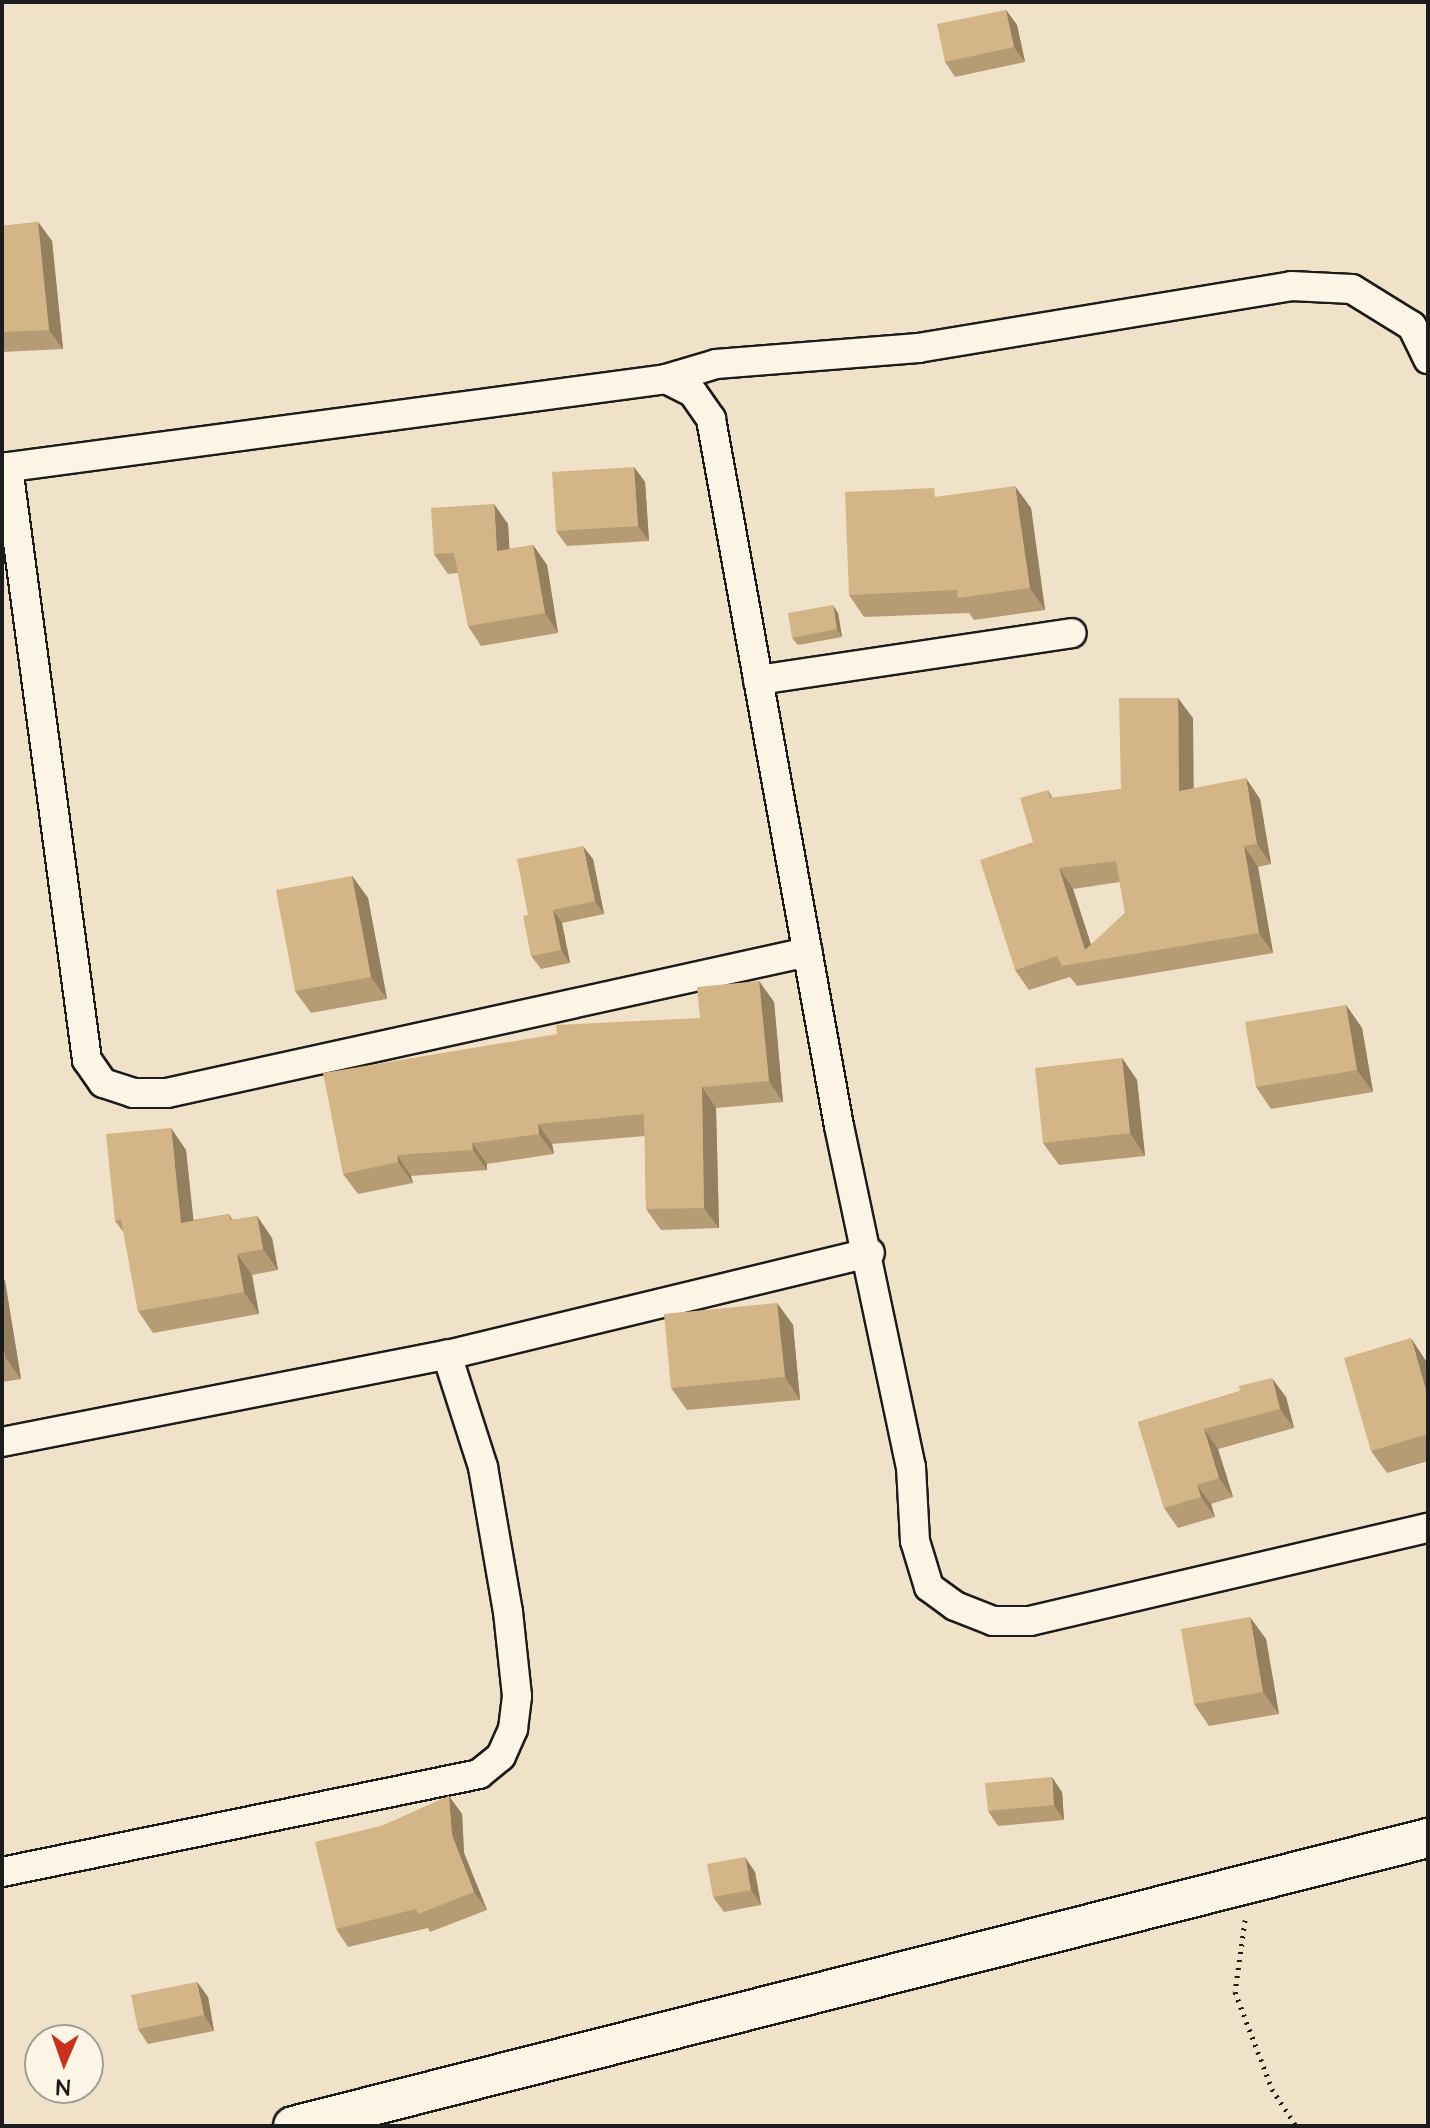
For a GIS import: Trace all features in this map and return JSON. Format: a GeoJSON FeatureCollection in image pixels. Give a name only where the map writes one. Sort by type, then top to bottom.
{"type":"FeatureCollection","features":[{"type":"Feature","properties":{"kind":"main road"},"geometry":{"type":"LineString","coordinates":[[293,2126],[1428,1838]]}},
{"type":"Feature","properties":{"kind":"street"},"geometry":{"type":"LineString","coordinates":[[808,952],[167,1093],[133,1093],[103,1083],[87,1060],[5,468],[666,379],[716,364],[918,348],[1291,286],[1352,289],[1412,326],[1428,359]]}},
{"type":"Feature","properties":{"kind":"street"},"geometry":{"type":"LineString","coordinates":[[666,379],[693,393],[711,419],[839,1126],[870,1253],[911,1467],[915,1541],[929,1587],[955,1606],[993,1621],[1030,1621],[1428,1528]]}},
{"type":"Feature","properties":{"kind":"street"},"geometry":{"type":"LineString","coordinates":[[758,680],[1072,633]]}},
{"type":"Feature","properties":{"kind":"street"},"geometry":{"type":"LineString","coordinates":[[2,1442],[447,1355],[870,1253]]}},
{"type":"Feature","properties":{"kind":"street"},"geometry":{"type":"LineString","coordinates":[[2,1872],[479,1774],[501,1756],[513,1729],[517,1696],[508,1612],[483,1467],[447,1355]]}},
{"type":"Feature","properties":{"kind":"path"},"geometry":{"type":"LineString","coordinates":[[1250,1884],[1235,1992],[1272,2089],[1296,2126]]}},
{"type":"Feature","properties":{"kind":"building"},"geometry":{"type":"Polygon","coordinates":[[[1006,10],[1014,47],[945,62],[937,24],[1006,10]]]}},
{"type":"Feature","properties":{"kind":"building"},"geometry":{"type":"Polygon","coordinates":[[[38,222],[49,330],[2,332],[2,226],[38,222]]]}},
{"type":"Feature","properties":{"kind":"building"},"geometry":{"type":"Polygon","coordinates":[[[634,467],[638,526],[556,531],[552,472],[634,467]]]}},
{"type":"Feature","properties":{"kind":"building"},"geometry":{"type":"Polygon","coordinates":[[[1015,486],[1030,588],[958,598],[957,590],[849,595],[845,492],[934,488],[935,497],[1015,486]]]}},
{"type":"Feature","properties":{"kind":"building"},"geometry":{"type":"Polygon","coordinates":[[[494,504],[497,551],[533,545],[545,613],[468,626],[454,553],[434,554],[431,508],[494,504]]]}},
{"type":"Feature","properties":{"kind":"building"},"geometry":{"type":"Polygon","coordinates":[[[833,605],[837,629],[792,638],[788,613],[833,605]]]}},
{"type":"Feature","properties":{"kind":"building"},"geometry":{"type":"Polygon","coordinates":[[[1119,698],[1178,698],[1179,791],[1246,778],[1257,844],[1244,846],[1259,933],[1062,966],[1057,956],[1015,970],[980,860],[1033,842],[1020,798],[1048,790],[1050,798],[1121,789],[1119,698]],[[1116,861],[1059,868],[1085,950],[1125,913],[1116,861]]]}},
{"type":"Feature","properties":{"kind":"building"},"geometry":{"type":"Polygon","coordinates":[[[583,846],[595,901],[553,910],[561,950],[531,956],[523,916],[528,915],[517,859],[583,846]]]}},
{"type":"Feature","properties":{"kind":"building"},"geometry":{"type":"Polygon","coordinates":[[[352,876],[371,977],[295,991],[276,890],[352,876]]]}},
{"type":"Feature","properties":{"kind":"building"},"geometry":{"type":"Polygon","coordinates":[[[759,981],[769,1081],[702,1087],[704,1208],[646,1209],[644,1114],[538,1124],[539,1134],[472,1143],[473,1150],[397,1155],[398,1162],[343,1174],[323,1073],[557,1034],[556,1025],[700,1018],[697,987],[759,981]]]}},
{"type":"Feature","properties":{"kind":"building"},"geometry":{"type":"Polygon","coordinates":[[[1346,1005],[1357,1070],[1256,1087],[1245,1022],[1346,1005]]]}},
{"type":"Feature","properties":{"kind":"building"},"geometry":{"type":"Polygon","coordinates":[[[1122,1058],[1130,1133],[1043,1143],[1035,1068],[1122,1058]]]}},
{"type":"Feature","properties":{"kind":"building"},"geometry":{"type":"Polygon","coordinates":[[[171,1128],[181,1223],[229,1214],[230,1220],[257,1216],[263,1249],[237,1254],[244,1292],[138,1311],[121,1220],[115,1221],[106,1134],[171,1128]]]}},
{"type":"Feature","properties":{"kind":"building"},"geometry":{"type":"Polygon","coordinates":[[[777,1303],[785,1377],[671,1388],[664,1314],[777,1303]]]}},
{"type":"Feature","properties":{"kind":"building"},"geometry":{"type":"Polygon","coordinates":[[[1411,1338],[1428,1397],[1428,1434],[1371,1451],[1344,1358],[1411,1338]]]}},
{"type":"Feature","properties":{"kind":"building"},"geometry":{"type":"Polygon","coordinates":[[[1272,1378],[1280,1409],[1204,1429],[1219,1478],[1197,1485],[1201,1497],[1164,1508],[1138,1422],[1240,1391],[1239,1386],[1272,1378]]]}},
{"type":"Feature","properties":{"kind":"building"},"geometry":{"type":"Polygon","coordinates":[[[1250,1617],[1263,1692],[1194,1704],[1181,1629],[1250,1617]]]}},
{"type":"Feature","properties":{"kind":"building"},"geometry":{"type":"Polygon","coordinates":[[[1052,1777],[1054,1805],[988,1811],[985,1783],[1052,1777]]]}},
{"type":"Feature","properties":{"kind":"building"},"geometry":{"type":"Polygon","coordinates":[[[449,1796],[452,1835],[474,1892],[418,1914],[416,1909],[336,1929],[315,1842],[384,1825],[449,1796]]]}},
{"type":"Feature","properties":{"kind":"building"},"geometry":{"type":"Polygon","coordinates":[[[745,1857],[751,1890],[713,1897],[707,1864],[745,1857]]]}},
{"type":"Feature","properties":{"kind":"building"},"geometry":{"type":"Polygon","coordinates":[[[197,1982],[204,2015],[138,2029],[131,1995],[197,1982]]]}}]}
